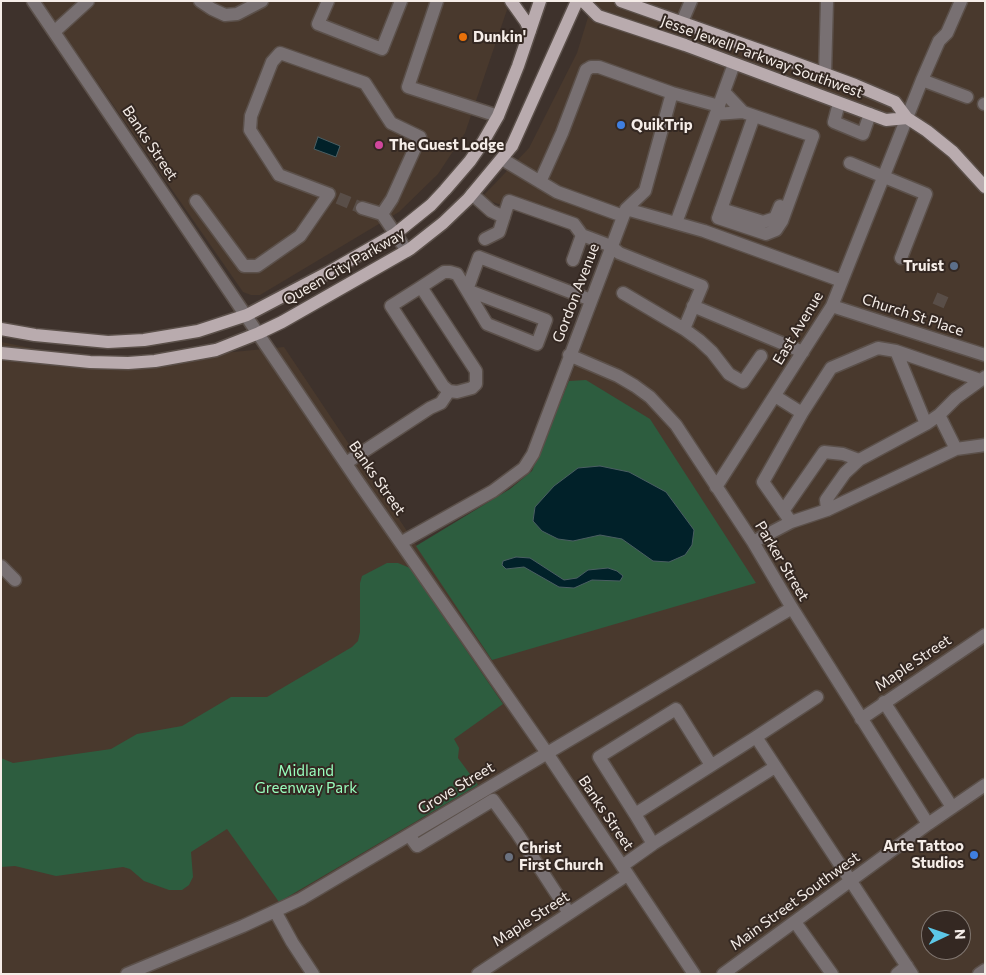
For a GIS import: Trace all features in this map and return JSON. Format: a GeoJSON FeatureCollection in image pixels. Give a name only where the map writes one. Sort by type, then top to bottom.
{"type":"FeatureCollection","features":[{"type":"Feature","properties":{"kind":"main road"},"geometry":{"type":"LineString","coordinates":[[511,1],[530,31]]}},
{"type":"Feature","properties":{"kind":"main road","name":"Queen City Parkway"},"geometry":{"type":"LineString","coordinates":[[1,329],[90,342],[144,340],[198,331],[247,315],[329,272],[395,234],[431,205],[458,176],[483,142],[498,116],[518,66],[540,1]]}},
{"type":"Feature","properties":{"kind":"main road","name":"Queen City Parkway"},"geometry":{"type":"LineString","coordinates":[[1,352],[90,362],[146,362],[216,350],[259,333],[348,286],[407,251],[443,223],[472,194],[512,146],[577,1]]}},
{"type":"Feature","properties":{"kind":"main road","name":"Jesse Jewell Parkway Southwest"},"geometry":{"type":"LineString","coordinates":[[583,1],[598,16],[685,45],[886,120],[907,118]]}},
{"type":"Feature","properties":{"kind":"main road","name":"Jesse Jewell Parkway Southwest"},"geometry":{"type":"LineString","coordinates":[[622,1],[825,74],[895,102],[907,118],[953,152],[985,187]]}},
{"type":"Feature","properties":{"kind":"main road"},"geometry":{"type":"LineString","coordinates":[[652,1],[678,20]]}},
{"type":"Feature","properties":{"kind":"street","name":"Banks Street"},"geometry":{"type":"LineString","coordinates":[[33,1],[346,464],[547,753],[694,974]]}},
{"type":"Feature","properties":{"kind":"street"},"geometry":{"type":"LineString","coordinates":[[54,32],[88,1]]}},
{"type":"Feature","properties":{"kind":"street"},"geometry":{"type":"LineString","coordinates":[[200,1],[225,15],[237,14],[262,1]]}},
{"type":"Feature","properties":{"kind":"street"},"geometry":{"type":"LineString","coordinates":[[328,1],[318,24],[382,49],[401,1]]}},
{"type":"Feature","properties":{"kind":"street"},"geometry":{"type":"LineString","coordinates":[[437,1],[408,87],[498,116]]}},
{"type":"Feature","properties":{"kind":"street"},"geometry":{"type":"LineString","coordinates":[[678,20],[691,1]]}},
{"type":"Feature","properties":{"kind":"street"},"geometry":{"type":"LineString","coordinates":[[825,74],[827,1]]}},
{"type":"Feature","properties":{"kind":"street","name":"East Avenue"},"geometry":{"type":"LineString","coordinates":[[716,487],[832,306],[922,80],[939,41],[947,33],[961,1]]}},
{"type":"Feature","properties":{"kind":"street"},"geometry":{"type":"LineString","coordinates":[[196,201],[244,266],[257,266],[300,236],[333,196],[279,175],[250,130],[251,116],[272,62],[280,53],[365,83],[391,123],[420,137],[392,199],[382,214]]}},
{"type":"Feature","properties":{"kind":"street"},"geometry":{"type":"LineString","coordinates":[[676,223],[734,64]]}},
{"type":"Feature","properties":{"kind":"street"},"geometry":{"type":"LineString","coordinates":[[540,182],[562,133],[586,70],[591,67],[599,67],[717,110],[749,114],[811,140],[782,221],[776,230],[766,234],[720,214]]}},
{"type":"Feature","properties":{"kind":"street"},"geometry":{"type":"LineString","coordinates":[[922,80],[967,97]]}},
{"type":"Feature","properties":{"kind":"street"},"geometry":{"type":"LineString","coordinates":[[724,92],[749,114]]}},
{"type":"Feature","properties":{"kind":"street"},"geometry":{"type":"LineString","coordinates":[[624,212],[646,191],[672,93]]}},
{"type":"Feature","properties":{"kind":"street"},"geometry":{"type":"LineString","coordinates":[[839,103],[834,122],[863,134],[870,114]]}},
{"type":"Feature","properties":{"kind":"street"},"geometry":{"type":"LineString","coordinates":[[712,234],[720,214],[749,114]]}},
{"type":"Feature","properties":{"kind":"street"},"geometry":{"type":"LineString","coordinates":[[502,159],[557,192],[624,212],[676,223],[712,234],[842,281]]}},
{"type":"Feature","properties":{"kind":"street"},"geometry":{"type":"LineString","coordinates":[[850,163],[926,194],[902,258]]}},
{"type":"Feature","properties":{"kind":"street"},"geometry":{"type":"LineString","coordinates":[[472,194],[491,211],[504,217]]}},
{"type":"Feature","properties":{"kind":"street"},"geometry":{"type":"LineString","coordinates":[[486,239],[499,232],[509,201],[574,224],[582,235],[611,246],[619,253],[702,286],[684,329]]}},
{"type":"Feature","properties":{"kind":"street"},"geometry":{"type":"LineString","coordinates":[[362,208],[382,214],[407,251]]}},
{"type":"Feature","properties":{"kind":"street","name":"Gordon Avenue"},"geometry":{"type":"LineString","coordinates":[[402,542],[493,491],[524,468],[533,454],[624,212]]}},
{"type":"Feature","properties":{"kind":"street"},"geometry":{"type":"LineString","coordinates":[[573,260],[582,235]]}},
{"type":"Feature","properties":{"kind":"street"},"geometry":{"type":"LineString","coordinates":[[467,290],[478,256],[591,300]]}},
{"type":"Feature","properties":{"kind":"street"},"geometry":{"type":"LineString","coordinates":[[421,287],[476,371],[476,384],[472,388],[457,392],[449,391],[443,386],[390,306],[444,272],[450,272],[457,274],[487,324],[538,344],[546,320],[467,290]]}},
{"type":"Feature","properties":{"kind":"street"},"geometry":{"type":"LineString","coordinates":[[623,293],[699,340],[712,352],[730,374],[743,382],[761,356]]}},
{"type":"Feature","properties":{"kind":"street"},"geometry":{"type":"LineString","coordinates":[[693,306],[803,352]]}},
{"type":"Feature","properties":{"kind":"street","name":"Church St Place"},"geometry":{"type":"LineString","coordinates":[[832,306],[985,355]]}},
{"type":"Feature","properties":{"kind":"street"},"geometry":{"type":"LineString","coordinates":[[787,516],[763,482],[802,413],[831,368],[878,348],[896,351],[982,378]]}},
{"type":"Feature","properties":{"kind":"street"},"geometry":{"type":"LineString","coordinates":[[896,351],[926,424]]}},
{"type":"Feature","properties":{"kind":"street","name":"Parker Street"},"geometry":{"type":"LineString","coordinates":[[569,355],[618,376],[650,398],[676,426],[753,542],[792,608],[928,824]]}},
{"type":"Feature","properties":{"kind":"street"},"geometry":{"type":"LineString","coordinates":[[828,510],[826,500],[845,473],[859,460],[926,424],[982,378]]}},
{"type":"Feature","properties":{"kind":"street"},"geometry":{"type":"LineString","coordinates":[[346,464],[430,408],[441,403],[449,391]]}},
{"type":"Feature","properties":{"kind":"street"},"geometry":{"type":"LineString","coordinates":[[775,396],[802,413]]}},
{"type":"Feature","properties":{"kind":"street"},"geometry":{"type":"LineString","coordinates":[[939,415],[956,449]]}},
{"type":"Feature","properties":{"kind":"street"},"geometry":{"type":"LineString","coordinates":[[787,516],[828,510],[956,449],[985,445]]}},
{"type":"Feature","properties":{"kind":"street"},"geometry":{"type":"LineString","coordinates":[[753,542],[787,516],[824,452],[843,454],[859,460]]}},
{"type":"Feature","properties":{"kind":"street"},"geometry":{"type":"LineString","coordinates":[[1,566],[15,580]]}},
{"type":"Feature","properties":{"kind":"street","name":"Grove Street"},"geometry":{"type":"LineString","coordinates":[[126,974],[243,926],[301,899],[792,608]]}},
{"type":"Feature","properties":{"kind":"street","name":"Maple Street"},"geometry":{"type":"LineString","coordinates":[[861,719],[985,635]]}},
{"type":"Feature","properties":{"kind":"street"},"geometry":{"type":"LineString","coordinates":[[635,814],[817,697]]}},
{"type":"Feature","properties":{"kind":"street"},"geometry":{"type":"LineString","coordinates":[[884,702],[952,808]]}},
{"type":"Feature","properties":{"kind":"street"},"geometry":{"type":"LineString","coordinates":[[653,844],[599,757],[676,709],[711,765]]}},
{"type":"Feature","properties":{"kind":"street"},"geometry":{"type":"LineString","coordinates":[[756,737],[905,971]]}},
{"type":"Feature","properties":{"kind":"street","name":"Maple Street"},"geometry":{"type":"LineString","coordinates":[[478,974],[569,913],[625,871],[653,844],[775,767]]}},
{"type":"Feature","properties":{"kind":"street","name":"Main Street Southwest"},"geometry":{"type":"LineString","coordinates":[[723,974],[928,824],[985,785]]}},
{"type":"Feature","properties":{"kind":"street"},"geometry":{"type":"LineString","coordinates":[[410,835],[417,846],[492,800],[518,833],[569,913]]}},
{"type":"Feature","properties":{"kind":"street"},"geometry":{"type":"LineString","coordinates":[[275,911],[313,974]]}},
{"type":"Feature","properties":{"kind":"street"},"geometry":{"type":"LineString","coordinates":[[795,922],[832,974]]}},
{"type":"Feature","properties":{"kind":"street"},"geometry":{"type":"LineString","coordinates":[[979,974],[985,970]]}},
{"type":"Feature","properties":{"kind":"shaded area"},"geometry":{"type":"Polygon","coordinates":[[[41,1],[510,1],[465,133],[438,174],[399,212],[260,295],[251,295],[243,292],[41,1]]]}},
{"type":"Feature","properties":{"kind":"shaded area"},"geometry":{"type":"Polygon","coordinates":[[[593,1],[985,1],[985,974],[1,974],[1,342],[111,364],[284,347],[417,546],[510,489],[532,471],[569,381],[620,246],[481,198],[529,148],[577,53],[593,1]]]}},
{"type":"Feature","properties":{"kind":"green space"},"geometry":{"type":"Polygon","coordinates":[[[586,380],[650,419],[756,583],[492,660],[416,546],[510,489],[532,471],[569,381],[586,380]]]}},
{"type":"Feature","properties":{"kind":"green space","name":"Midland Greenway Park"},"geometry":{"type":"Polygon","coordinates":[[[387,563],[398,563],[410,568],[503,704],[454,739],[459,748],[458,758],[478,785],[279,902],[227,829],[191,852],[193,877],[189,885],[182,890],[169,890],[144,881],[130,869],[123,867],[56,876],[15,866],[1,867],[1,758],[13,763],[111,749],[137,734],[182,726],[231,697],[267,697],[352,647],[358,641],[360,632],[360,583],[362,576],[387,563]]]}},
{"type":"Feature","properties":{"kind":"water"},"geometry":{"type":"Polygon","coordinates":[[[318,137],[340,146],[336,157],[314,149],[318,137]]]}},
{"type":"Feature","properties":{"kind":"water"},"geometry":{"type":"Polygon","coordinates":[[[600,466],[629,472],[666,492],[694,530],[692,545],[685,555],[669,562],[653,561],[622,539],[600,535],[573,541],[558,539],[542,531],[533,521],[535,507],[554,486],[578,468],[600,466]]]}},
{"type":"Feature","properties":{"kind":"water"},"geometry":{"type":"Polygon","coordinates":[[[516,557],[530,558],[564,580],[577,578],[588,570],[608,568],[617,571],[623,576],[620,581],[592,580],[574,588],[559,587],[524,567],[506,569],[502,565],[503,561],[516,557]]]}},
{"type":"Feature","properties":{"kind":"tunnel"},"geometry":{"type":"LineString","coordinates":[[338,198],[362,208]]}},
{"type":"Feature","properties":{"kind":"tunnel"},"geometry":{"type":"LineString","coordinates":[[935,298],[951,305]]}},
{"type":"Feature","properties":{"kind":"place","name":"Dunkin'"},"geometry":{"type":"Point","coordinates":[463,37]}},
{"type":"Feature","properties":{"kind":"place","name":"QuikTrip"},"geometry":{"type":"Point","coordinates":[621,125]}},
{"type":"Feature","properties":{"kind":"place","name":"The Guest Lodge"},"geometry":{"type":"Point","coordinates":[379,145]}},
{"type":"Feature","properties":{"kind":"place","name":"Truist"},"geometry":{"type":"Point","coordinates":[954,266]}},
{"type":"Feature","properties":{"kind":"place","name":"Arte Tattoo Studios"},"geometry":{"type":"Point","coordinates":[974,855]}},
{"type":"Feature","properties":{"kind":"place","name":"Christ First Church"},"geometry":{"type":"Point","coordinates":[509,857]}}]}
